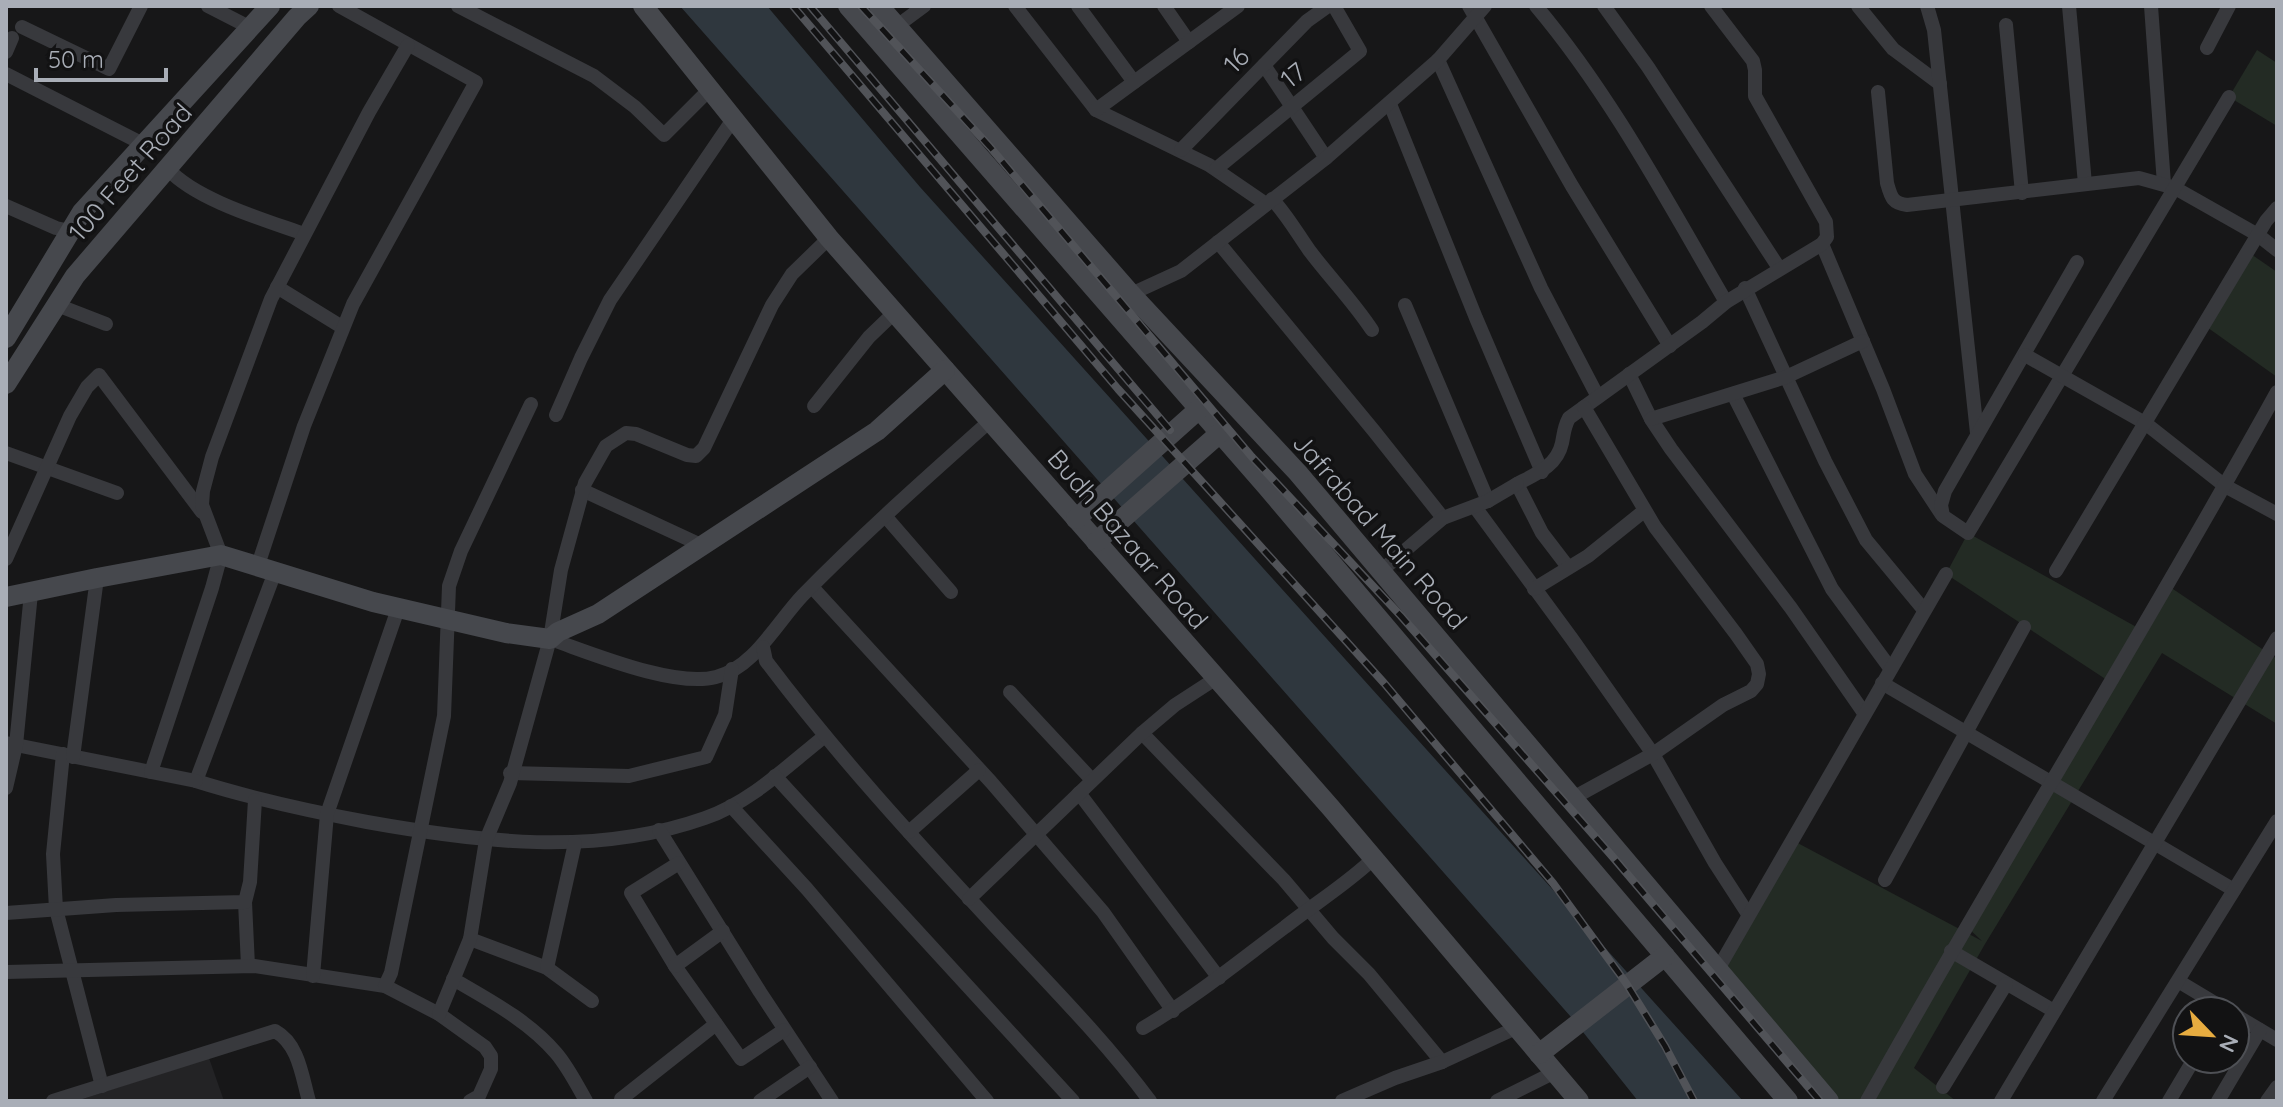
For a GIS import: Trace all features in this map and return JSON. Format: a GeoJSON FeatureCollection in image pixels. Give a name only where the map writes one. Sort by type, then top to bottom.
{"type":"FeatureCollection","features":[{"type":"Feature","properties":{"kind":"main road","name":"100 Feet Road"},"geometry":{"type":"LineString","coordinates":[[6,338],[82,212],[270,6]]}},
{"type":"Feature","properties":{"kind":"main road","name":"100 Feet Road"},"geometry":{"type":"LineString","coordinates":[[6,384],[75,276],[309,6]]}},
{"type":"Feature","properties":{"kind":"main road","name":"Budh Bazaar Road"},"geometry":{"type":"LineString","coordinates":[[643,6],[829,238],[1374,858],[1579,1101]]}},
{"type":"Feature","properties":{"kind":"main road"},"geometry":{"type":"LineString","coordinates":[[848,6],[1220,433],[1788,1101]]}},
{"type":"Feature","properties":{"kind":"main road","name":"Jafrabad Main Road"},"geometry":{"type":"LineString","coordinates":[[879,6],[1131,294],[1298,473],[1829,1101]]}},
{"type":"Feature","properties":{"kind":"main road"},"geometry":{"type":"LineString","coordinates":[[6,597],[221,555],[373,602],[506,633],[550,639],[558,632],[598,614],[877,431],[945,370]]}},
{"type":"Feature","properties":{"kind":"main road"},"geometry":{"type":"LineString","coordinates":[[1076,519],[1199,409]]}},
{"type":"Feature","properties":{"kind":"main road"},"geometry":{"type":"LineString","coordinates":[[1096,542],[1220,433]]}},
{"type":"Feature","properties":{"kind":"main road"},"geometry":{"type":"LineString","coordinates":[[1539,1054],[1665,956]]}},
{"type":"Feature","properties":{"kind":"street"},"geometry":{"type":"LineString","coordinates":[[13,39],[109,69],[141,6]]}},
{"type":"Feature","properties":{"kind":"street"},"geometry":{"type":"LineString","coordinates":[[208,6],[249,27]]}},
{"type":"Feature","properties":{"kind":"street"},"geometry":{"type":"LineString","coordinates":[[196,781],[266,568],[279,496],[342,327],[476,82],[339,6]]}},
{"type":"Feature","properties":{"kind":"street"},"geometry":{"type":"LineString","coordinates":[[458,6],[594,76],[635,107],[664,135],[710,89]]}},
{"type":"Feature","properties":{"kind":"street"},"geometry":{"type":"LineString","coordinates":[[897,26],[924,6]]}},
{"type":"Feature","properties":{"kind":"street"},"geometry":{"type":"LineString","coordinates":[[1015,6],[1096,110],[1181,150],[1284,212],[1311,252],[1353,300],[1372,330]]}},
{"type":"Feature","properties":{"kind":"street"},"geometry":{"type":"LineString","coordinates":[[1078,6],[1134,82]]}},
{"type":"Feature","properties":{"kind":"street"},"geometry":{"type":"LineString","coordinates":[[1164,6],[1189,42]]}},
{"type":"Feature","properties":{"kind":"street"},"geometry":{"type":"LineString","coordinates":[[1096,110],[1238,6]]}},
{"type":"Feature","properties":{"kind":"street","name":"16"},"geometry":{"type":"LineString","coordinates":[[1181,150],[1307,21],[1328,6]]}},
{"type":"Feature","properties":{"kind":"street","name":"17"},"geometry":{"type":"LineString","coordinates":[[1216,169],[1360,51],[1334,6]]}},
{"type":"Feature","properties":{"kind":"street"},"geometry":{"type":"LineString","coordinates":[[1536,6],[1641,156],[1726,302]]}},
{"type":"Feature","properties":{"kind":"street"},"geometry":{"type":"LineString","coordinates":[[1604,6],[1648,67],[1779,268]]}},
{"type":"Feature","properties":{"kind":"street"},"geometry":{"type":"LineString","coordinates":[[1381,571],[1443,518],[1481,504],[1542,472],[1556,457],[1569,418],[1745,288],[1822,244],[1827,237],[1826,222],[1755,96],[1753,61],[1711,6]]}},
{"type":"Feature","properties":{"kind":"street"},"geometry":{"type":"LineString","coordinates":[[1858,6],[1893,49],[1940,84]]}},
{"type":"Feature","properties":{"kind":"street"},"geometry":{"type":"LineString","coordinates":[[2069,6],[2085,184]]}},
{"type":"Feature","properties":{"kind":"street"},"geometry":{"type":"LineString","coordinates":[[2151,6],[2169,186]]}},
{"type":"Feature","properties":{"kind":"street"},"geometry":{"type":"LineString","coordinates":[[2207,48],[2229,6]]}},
{"type":"Feature","properties":{"kind":"street"},"geometry":{"type":"LineString","coordinates":[[1931,8],[1977,433]]}},
{"type":"Feature","properties":{"kind":"street"},"geometry":{"type":"LineString","coordinates":[[1131,294],[1181,271],[1326,158],[1438,60],[1477,10],[1572,186],[1670,346]]}},
{"type":"Feature","properties":{"kind":"street"},"geometry":{"type":"LineString","coordinates":[[2006,25],[2022,193]]}},
{"type":"Feature","properties":{"kind":"street"},"geometry":{"type":"LineString","coordinates":[[205,515],[203,491],[212,457],[277,287],[408,45]]}},
{"type":"Feature","properties":{"kind":"street"},"geometry":{"type":"LineString","coordinates":[[1438,60],[1541,288],[1598,397]]}},
{"type":"Feature","properties":{"kind":"street"},"geometry":{"type":"LineString","coordinates":[[1264,65],[1326,158]]}},
{"type":"Feature","properties":{"kind":"street"},"geometry":{"type":"LineString","coordinates":[[6,74],[143,144]]}},
{"type":"Feature","properties":{"kind":"street"},"geometry":{"type":"LineString","coordinates":[[1878,92],[1891,198],[1897,204],[2022,193],[2139,178],[2169,186],[2258,235],[2277,250]]}},
{"type":"Feature","properties":{"kind":"street"},"geometry":{"type":"LineString","coordinates":[[1822,244],[1915,474],[1943,516],[1968,533],[2062,377],[2169,186],[2229,97]]}},
{"type":"Feature","properties":{"kind":"street"},"geometry":{"type":"LineString","coordinates":[[1390,104],[1542,472]]}},
{"type":"Feature","properties":{"kind":"street"},"geometry":{"type":"LineString","coordinates":[[556,415],[610,300],[734,118]]}},
{"type":"Feature","properties":{"kind":"street"},"geometry":{"type":"LineString","coordinates":[[168,169],[197,191],[304,234]]}},
{"type":"Feature","properties":{"kind":"street"},"geometry":{"type":"LineString","coordinates":[[6,206],[70,231]]}},
{"type":"Feature","properties":{"kind":"street"},"geometry":{"type":"LineString","coordinates":[[2056,571],[2277,208]]}},
{"type":"Feature","properties":{"kind":"street"},"geometry":{"type":"LineString","coordinates":[[439,1014],[470,939],[486,840],[510,783],[510,773],[550,639],[561,570],[582,490],[606,446],[626,433],[636,434],[687,455],[696,456],[704,448],[772,305],[792,274],[829,238]]}},
{"type":"Feature","properties":{"kind":"street"},"geometry":{"type":"LineString","coordinates":[[1218,242],[1443,518]]}},
{"type":"Feature","properties":{"kind":"street"},"geometry":{"type":"LineString","coordinates":[[1943,516],[1941,505],[1945,491],[2077,262]]}},
{"type":"Feature","properties":{"kind":"street"},"geometry":{"type":"LineString","coordinates":[[277,287],[342,327]]}},
{"type":"Feature","properties":{"kind":"street"},"geometry":{"type":"LineString","coordinates":[[1745,288],[1825,461],[1866,540],[1924,610]]}},
{"type":"Feature","properties":{"kind":"street"},"geometry":{"type":"LineString","coordinates":[[57,305],[106,324]]}},
{"type":"Feature","properties":{"kind":"street"},"geometry":{"type":"LineString","coordinates":[[1405,305],[1481,504],[1534,589],[1653,754],[1748,914]]}},
{"type":"Feature","properties":{"kind":"street"},"geometry":{"type":"LineString","coordinates":[[814,406],[869,337],[894,313]]}},
{"type":"Feature","properties":{"kind":"street"},"geometry":{"type":"LineString","coordinates":[[1651,419],[1786,377],[1863,341]]}},
{"type":"Feature","properties":{"kind":"street"},"geometry":{"type":"LineString","coordinates":[[2025,355],[2145,423],[2225,486],[2277,514]]}},
{"type":"Feature","properties":{"kind":"street"},"geometry":{"type":"LineString","coordinates":[[1629,374],[1651,419],[1791,608],[1864,713]]}},
{"type":"Feature","properties":{"kind":"street"},"geometry":{"type":"LineString","coordinates":[[6,559],[70,416],[87,387],[99,375],[205,515],[221,555],[151,772]]}},
{"type":"Feature","properties":{"kind":"street"},"geometry":{"type":"LineString","coordinates":[[1867,1101],[2277,392]]}},
{"type":"Feature","properties":{"kind":"street"},"geometry":{"type":"LineString","coordinates":[[1733,394],[1832,589],[1890,668]]}},
{"type":"Feature","properties":{"kind":"street"},"geometry":{"type":"LineString","coordinates":[[385,986],[391,973],[444,716],[449,586],[461,551],[531,404]]}},
{"type":"Feature","properties":{"kind":"street"},"geometry":{"type":"LineString","coordinates":[[1573,798],[1653,754],[1714,711],[1751,691],[1757,684],[1759,674],[1757,664],[1736,634],[1644,511],[1584,407]]}},
{"type":"Feature","properties":{"kind":"street"},"geometry":{"type":"LineString","coordinates":[[550,639],[664,675],[716,677],[763,647],[771,632],[812,587],[991,420]]}},
{"type":"Feature","properties":{"kind":"street"},"geometry":{"type":"LineString","coordinates":[[6,453],[117,493]]}},
{"type":"Feature","properties":{"kind":"street"},"geometry":{"type":"LineString","coordinates":[[1517,484],[1542,533],[1568,567]]}},
{"type":"Feature","properties":{"kind":"street"},"geometry":{"type":"LineString","coordinates":[[582,490],[701,545]]}},
{"type":"Feature","properties":{"kind":"street"},"geometry":{"type":"LineString","coordinates":[[1534,589],[1607,542],[1644,511]]}},
{"type":"Feature","properties":{"kind":"street"},"geometry":{"type":"LineString","coordinates":[[886,517],[951,592]]}},
{"type":"Feature","properties":{"kind":"street"},"geometry":{"type":"LineString","coordinates":[[1718,969],[1946,574]]}},
{"type":"Feature","properties":{"kind":"street"},"geometry":{"type":"LineString","coordinates":[[97,578],[53,854],[56,909],[102,1086]]}},
{"type":"Feature","properties":{"kind":"street"},"geometry":{"type":"LineString","coordinates":[[812,587],[1103,912],[1173,1011]]}},
{"type":"Feature","properties":{"kind":"street"},"geometry":{"type":"LineString","coordinates":[[6,788],[31,593]]}},
{"type":"Feature","properties":{"kind":"street"},"geometry":{"type":"LineString","coordinates":[[313,976],[327,814],[399,606]]}},
{"type":"Feature","properties":{"kind":"street"},"geometry":{"type":"LineString","coordinates":[[1885,880],[2024,627]]}},
{"type":"Feature","properties":{"kind":"street"},"geometry":{"type":"LineString","coordinates":[[2001,1101],[2277,638]]}},
{"type":"Feature","properties":{"kind":"street"},"geometry":{"type":"LineString","coordinates":[[763,647],[766,661],[825,736],[1077,1015],[1150,1101]]}},
{"type":"Feature","properties":{"kind":"street"},"geometry":{"type":"LineString","coordinates":[[510,773],[629,776],[706,757],[725,715],[732,669]]}},
{"type":"Feature","properties":{"kind":"street"},"geometry":{"type":"LineString","coordinates":[[969,899],[1142,733],[1175,705],[1215,679]]}},
{"type":"Feature","properties":{"kind":"street"},"geometry":{"type":"LineString","coordinates":[[1882,683],[2234,890]]}},
{"type":"Feature","properties":{"kind":"street"},"geometry":{"type":"LineString","coordinates":[[1010,692],[1092,780]]}},
{"type":"Feature","properties":{"kind":"street"},"geometry":{"type":"LineString","coordinates":[[1142,733],[1209,800],[1369,974],[1442,1062]]}},
{"type":"Feature","properties":{"kind":"street"},"geometry":{"type":"LineString","coordinates":[[11,744],[196,781],[255,800],[419,831],[486,840],[575,843],[616,839],[705,818],[752,795],[825,736]]}},
{"type":"Feature","properties":{"kind":"street"},"geometry":{"type":"LineString","coordinates":[[909,832],[979,770]]}},
{"type":"Feature","properties":{"kind":"street"},"geometry":{"type":"LineString","coordinates":[[775,776],[1073,1101]]}},
{"type":"Feature","properties":{"kind":"street"},"geometry":{"type":"LineString","coordinates":[[1079,793],[1219,978]]}},
{"type":"Feature","properties":{"kind":"street"},"geometry":{"type":"LineString","coordinates":[[248,966],[245,902],[250,882],[255,800]]}},
{"type":"Feature","properties":{"kind":"street"},"geometry":{"type":"LineString","coordinates":[[731,806],[807,889],[987,1101]]}},
{"type":"Feature","properties":{"kind":"street"},"geometry":{"type":"LineString","coordinates":[[2103,1101],[2277,821]]}},
{"type":"Feature","properties":{"kind":"street"},"geometry":{"type":"LineString","coordinates":[[659,830],[832,1101]]}},
{"type":"Feature","properties":{"kind":"street"},"geometry":{"type":"LineString","coordinates":[[547,968],[575,843]]}},
{"type":"Feature","properties":{"kind":"street"},"geometry":{"type":"LineString","coordinates":[[1143,1028],[1219,978],[1374,858]]}},
{"type":"Feature","properties":{"kind":"street"},"geometry":{"type":"LineString","coordinates":[[679,863],[631,893],[675,966],[741,1059],[784,1030]]}},
{"type":"Feature","properties":{"kind":"street"},"geometry":{"type":"LineString","coordinates":[[6,913],[245,902]]}},
{"type":"Feature","properties":{"kind":"street"},"geometry":{"type":"LineString","coordinates":[[675,966],[723,931]]}},
{"type":"Feature","properties":{"kind":"street"},"geometry":{"type":"LineString","coordinates":[[470,939],[547,968],[592,1001]]}},
{"type":"Feature","properties":{"kind":"street"},"geometry":{"type":"LineString","coordinates":[[1951,951],[2054,1011]]}},
{"type":"Feature","properties":{"kind":"street"},"geometry":{"type":"LineString","coordinates":[[6,972],[70,968],[248,966],[385,986],[439,1014],[485,1047],[491,1056],[491,1069],[477,1099]]}},
{"type":"Feature","properties":{"kind":"street"},"geometry":{"type":"LineString","coordinates":[[453,979],[508,1012],[545,1042],[556,1053],[586,1101]]}},
{"type":"Feature","properties":{"kind":"street"},"geometry":{"type":"LineString","coordinates":[[2178,981],[2201,995]]}},
{"type":"Feature","properties":{"kind":"street"},"geometry":{"type":"LineString","coordinates":[[1943,1087],[2006,984]]}},
{"type":"Feature","properties":{"kind":"street"},"geometry":{"type":"LineString","coordinates":[[623,1101],[621,1099],[716,1024]]}},
{"type":"Feature","properties":{"kind":"street"},"geometry":{"type":"LineString","coordinates":[[2251,1025],[2277,1040]]}},
{"type":"Feature","properties":{"kind":"street"},"geometry":{"type":"LineString","coordinates":[[1342,1101],[1442,1062],[1518,1027]]}},
{"type":"Feature","properties":{"kind":"street"},"geometry":{"type":"LineString","coordinates":[[2218,1101],[2260,1030]]}},
{"type":"Feature","properties":{"kind":"street"},"geometry":{"type":"LineString","coordinates":[[53,1101],[275,1031],[285,1036],[291,1044],[309,1101]]}},
{"type":"Feature","properties":{"kind":"street"},"geometry":{"type":"LineString","coordinates":[[760,1101],[810,1067]]}},
{"type":"Feature","properties":{"kind":"street"},"geometry":{"type":"LineString","coordinates":[[1497,1101],[1553,1073]]}},
{"type":"Feature","properties":{"kind":"street"},"geometry":{"type":"LineString","coordinates":[[2169,1101],[2184,1075]]}},
{"type":"Feature","properties":{"kind":"street"},"geometry":{"type":"LineString","coordinates":[[2267,1101],[2277,1087]]}},
{"type":"Feature","properties":{"kind":"shaded area"},"geometry":{"type":"Polygon","coordinates":[[[680,6],[767,6],[920,187],[1743,1101],[1638,1101],[1571,1017],[680,6]]]}},
{"type":"Feature","properties":{"kind":"shaded area"},"geometry":{"type":"Polygon","coordinates":[[[2257,50],[2277,63],[2277,126],[2229,97],[2257,50]]]}},
{"type":"Feature","properties":{"kind":"shaded area"},"geometry":{"type":"Polygon","coordinates":[[[2248,252],[2277,272],[2277,377],[2204,325],[2248,252]]]}},
{"type":"Feature","properties":{"kind":"shaded area"},"geometry":{"type":"Polygon","coordinates":[[[1968,533],[2140,629],[2167,585],[2277,659],[2277,724],[2162,653],[1985,944],[1914,1068],[1956,1101],[1836,1101],[1718,969],[1792,840],[1982,941],[1966,926],[2110,682],[1946,574],[1968,533]]]}},
{"type":"Feature","properties":{"kind":"shaded area"},"geometry":{"type":"Polygon","coordinates":[[[209,1058],[224,1101],[76,1101],[209,1058]]]}},
{"type":"Feature","properties":{"kind":"railway"},"geometry":{"type":"LineString","coordinates":[[793,6],[1118,389],[1384,683],[1553,883],[1626,983],[1694,1101]]}},
{"type":"Feature","properties":{"kind":"railway"},"geometry":{"type":"LineString","coordinates":[[810,6],[1170,430]]}},
{"type":"Feature","properties":{"kind":"railway"},"geometry":{"type":"LineString","coordinates":[[861,6],[990,147],[1252,457],[1401,616],[1612,856],[1820,1101]]}}]}
